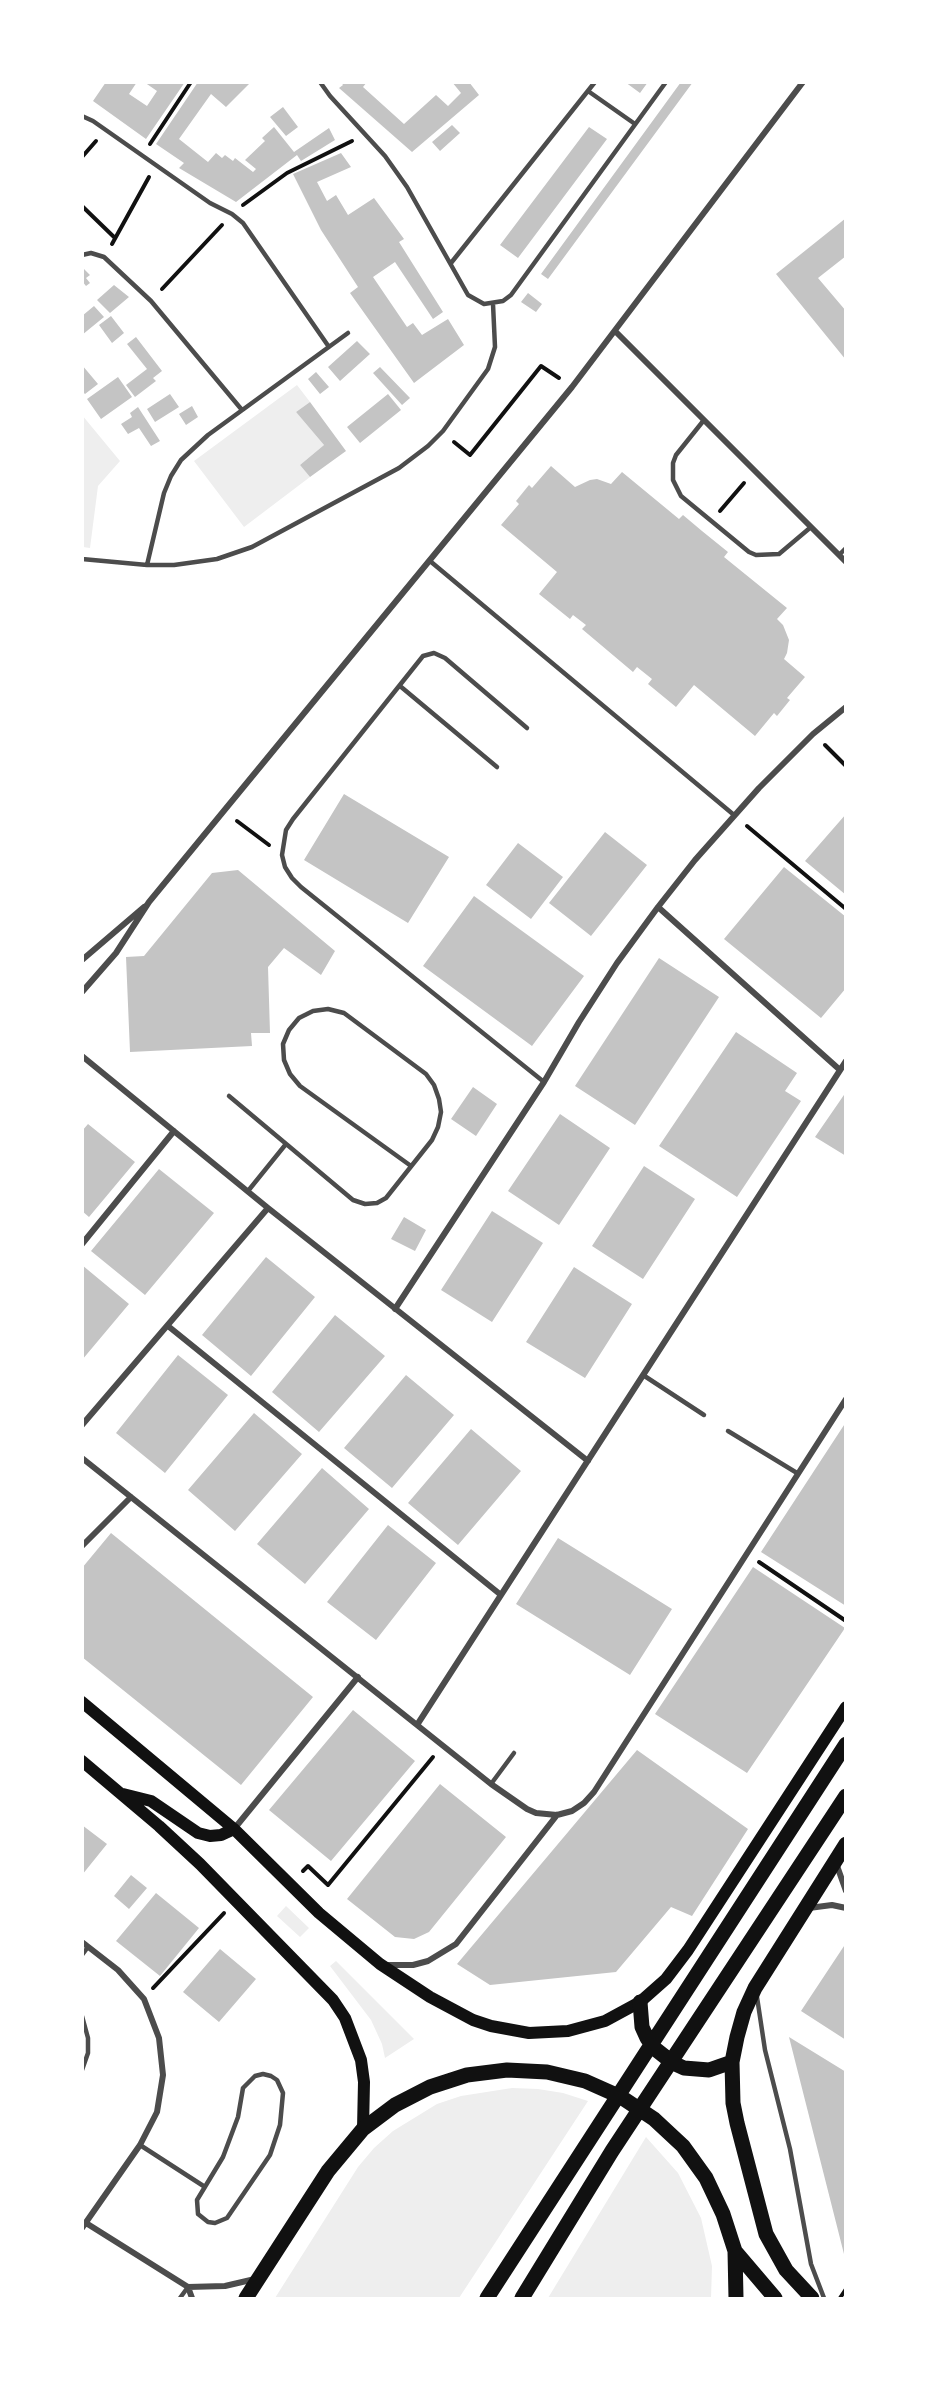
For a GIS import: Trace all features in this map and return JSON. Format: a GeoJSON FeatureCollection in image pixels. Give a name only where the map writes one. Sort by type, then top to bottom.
{"type":"FeatureCollection","features":[{"type":"Feature","properties":{"kind":"main road"},"geometry":{"type":"LineString","coordinates":[[82,1702],[234,1829],[334,1926],[380,1964],[456,2012],[491,2026],[549,2033],[587,2027],[622,2013],[639,2002],[666,1978],[688,1950],[846,1707]]}},
{"type":"Feature","properties":{"kind":"main road"},"geometry":{"type":"LineString","coordinates":[[487,2298],[661,2026],[846,1744]]}},
{"type":"Feature","properties":{"kind":"main road"},"geometry":{"type":"LineString","coordinates":[[82,1761],[122,1794],[237,1899],[319,1983],[345,2018],[360,2060],[364,2082],[363,2129]]}},
{"type":"Feature","properties":{"kind":"main road"},"geometry":{"type":"LineString","coordinates":[[122,1794],[151,1801],[198,1833],[210,1836],[221,1835],[234,1829]]}},
{"type":"Feature","properties":{"kind":"main road"},"geometry":{"type":"LineString","coordinates":[[522,2298],[612,2151],[846,1796]]}},
{"type":"Feature","properties":{"kind":"main road"},"geometry":{"type":"LineString","coordinates":[[812,2298],[786,2270],[766,2234],[736,2123],[732,2062],[736,2037],[755,1988],[846,1844]]}},
{"type":"Feature","properties":{"kind":"main road"},"geometry":{"type":"LineString","coordinates":[[639,2002],[641,2021],[647,2038],[654,2048],[673,2063],[684,2068],[709,2070],[732,2062]]}},
{"type":"Feature","properties":{"kind":"main road"},"geometry":{"type":"LineString","coordinates":[[246,2298],[328,2171],[363,2129],[395,2105],[430,2087],[467,2075],[507,2070],[546,2072],[585,2081],[621,2097],[654,2119],[682,2146],[706,2178],[723,2214],[735,2251],[736,2298]]}},
{"type":"Feature","properties":{"kind":"main road"},"geometry":{"type":"LineString","coordinates":[[735,2251],[775,2298]]}},
{"type":"Feature","properties":{"kind":"street"},"geometry":{"type":"LineString","coordinates":[[82,992],[116,953],[149,902],[616,332],[803,82]]}},
{"type":"Feature","properties":{"kind":"street"},"geometry":{"type":"LineString","coordinates":[[616,332],[846,562]]}},
{"type":"Feature","properties":{"kind":"street"},"geometry":{"type":"LineString","coordinates":[[395,1309],[544,1082],[617,963],[658,907],[734,815],[813,734],[846,707]]}},
{"type":"Feature","properties":{"kind":"street"},"geometry":{"type":"LineString","coordinates":[[82,960],[149,902]]}},
{"type":"Feature","properties":{"kind":"street"},"geometry":{"type":"LineString","coordinates":[[658,907],[840,1070]]}},
{"type":"Feature","properties":{"kind":"street"},"geometry":{"type":"LineString","coordinates":[[82,1056],[268,1208],[588,1461]]}},
{"type":"Feature","properties":{"kind":"street"},"geometry":{"type":"LineString","coordinates":[[417,1725],[846,1061]]}},
{"type":"Feature","properties":{"kind":"street"},"geometry":{"type":"LineString","coordinates":[[83,1241],[174,1131]]}},
{"type":"Feature","properties":{"kind":"street"},"geometry":{"type":"LineString","coordinates":[[82,1425],[268,1208]]}},
{"type":"Feature","properties":{"kind":"street"},"geometry":{"type":"LineString","coordinates":[[168,1326],[501,1595]]}},
{"type":"Feature","properties":{"kind":"street"},"geometry":{"type":"LineString","coordinates":[[82,1458],[491,1784],[527,1809],[536,1813],[557,1815],[572,1811],[594,1792],[846,1399]]}},
{"type":"Feature","properties":{"kind":"street"},"geometry":{"type":"LineString","coordinates":[[82,1546],[131,1497]]}},
{"type":"Feature","properties":{"kind":"street"},"geometry":{"type":"LineString","coordinates":[[234,1829],[358,1677]]}},
{"type":"Feature","properties":{"kind":"street"},"geometry":{"type":"LineString","coordinates":[[380,1964],[397,1966],[428,1961],[456,1944],[557,1815]]}},
{"type":"Feature","properties":{"kind":"street"},"geometry":{"type":"LineString","coordinates":[[835,1861],[846,1891]]}},
{"type":"Feature","properties":{"kind":"street"},"geometry":{"type":"LineString","coordinates":[[805,1909],[825,1905],[846,1908]]}},
{"type":"Feature","properties":{"kind":"street"},"geometry":{"type":"LineString","coordinates":[[82,1942],[118,1971],[144,1999],[159,2038],[163,2075],[157,2112],[140,2145],[84,2226],[188,2287],[225,2286],[260,2277]]}},
{"type":"Feature","properties":{"kind":"street"},"geometry":{"type":"LineString","coordinates":[[188,2287],[192,2298]]}},
{"type":"Feature","properties":{"kind":"lane"},"geometry":{"type":"LineString","coordinates":[[320,82],[336,104],[385,156],[402,180],[468,295],[484,304],[503,301],[511,295],[666,82]]}},
{"type":"Feature","properties":{"kind":"lane"},"geometry":{"type":"LineString","coordinates":[[451,263],[595,82]]}},
{"type":"Feature","properties":{"kind":"lane"},"geometry":{"type":"LineString","coordinates":[[588,91],[635,124]]}},
{"type":"Feature","properties":{"kind":"lane"},"geometry":{"type":"LineString","coordinates":[[82,116],[93,121],[210,203],[243,223],[329,347]]}},
{"type":"Feature","properties":{"kind":"lane"},"geometry":{"type":"LineString","coordinates":[[82,255],[91,254],[104,258],[162,312],[242,410]]}},
{"type":"Feature","properties":{"kind":"lane"},"geometry":{"type":"LineString","coordinates":[[82,559],[147,565],[200,563],[234,554],[268,539],[412,459],[443,431],[488,369],[495,347],[493,304]]}},
{"type":"Feature","properties":{"kind":"lane"},"geometry":{"type":"LineString","coordinates":[[147,565],[164,493],[171,476],[194,447],[348,333]]}},
{"type":"Feature","properties":{"kind":"lane"},"geometry":{"type":"LineString","coordinates":[[705,420],[676,455],[673,463],[673,480],[681,496],[749,552],[756,555],[779,554],[811,527]]}},
{"type":"Feature","properties":{"kind":"lane"},"geometry":{"type":"LineString","coordinates":[[839,555],[846,548]]}},
{"type":"Feature","properties":{"kind":"lane"},"geometry":{"type":"LineString","coordinates":[[430,561],[734,815]]}},
{"type":"Feature","properties":{"kind":"lane"},"geometry":{"type":"LineString","coordinates":[[527,728],[440,655],[434,653],[423,656],[293,819],[286,830],[282,855],[288,873],[301,887],[544,1082]]}},
{"type":"Feature","properties":{"kind":"lane"},"geometry":{"type":"LineString","coordinates":[[399,686],[497,767]]}},
{"type":"Feature","properties":{"kind":"lane"},"geometry":{"type":"LineString","coordinates":[[229,1096],[344,1194],[365,1204],[377,1203],[386,1198],[432,1140],[441,1112],[439,1099],[434,1085],[426,1074],[344,1013],[328,1009],[313,1011],[299,1018],[289,1030],[283,1044],[284,1060],[290,1074],[300,1086],[411,1166]]}},
{"type":"Feature","properties":{"kind":"lane"},"geometry":{"type":"LineString","coordinates":[[248,1191],[286,1144]]}},
{"type":"Feature","properties":{"kind":"lane"},"geometry":{"type":"LineString","coordinates":[[643,1375],[705,1415]]}},
{"type":"Feature","properties":{"kind":"lane"},"geometry":{"type":"LineString","coordinates":[[728,1431],[797,1473]]}},
{"type":"Feature","properties":{"kind":"lane"},"geometry":{"type":"LineString","coordinates":[[491,1784],[514,1753]]}},
{"type":"Feature","properties":{"kind":"lane"},"geometry":{"type":"LineString","coordinates":[[82,1955],[88,1947]]}},
{"type":"Feature","properties":{"kind":"lane"},"geometry":{"type":"LineString","coordinates":[[755,1988],[765,2050],[790,2149],[811,2264],[824,2298]]}},
{"type":"Feature","properties":{"kind":"lane"},"geometry":{"type":"LineString","coordinates":[[82,2016],[88,2038],[88,2053],[82,2070]]}},
{"type":"Feature","properties":{"kind":"lane"},"geometry":{"type":"LineString","coordinates":[[263,2074],[271,2076],[277,2080],[283,2093],[280,2125],[270,2155],[226,2218],[221,2221],[208,2222],[198,2214],[197,2200],[205,2187],[223,2157],[231,2138],[243,2088],[255,2076],[263,2074]]}},
{"type":"Feature","properties":{"kind":"lane"},"geometry":{"type":"LineString","coordinates":[[140,2145],[205,2187]]}},
{"type":"Feature","properties":{"kind":"lane"},"geometry":{"type":"LineString","coordinates":[[180,2298],[188,2287]]}},
{"type":"Feature","properties":{"kind":"path"},"geometry":{"type":"LineString","coordinates":[[142,155],[191,82]]}},
{"type":"Feature","properties":{"kind":"path"},"geometry":{"type":"LineString","coordinates":[[104,258],[156,165]]}},
{"type":"Feature","properties":{"kind":"path"},"geometry":{"type":"LineString","coordinates":[[82,206],[115,238]]}},
{"type":"Feature","properties":{"kind":"path"},"geometry":{"type":"LineString","coordinates":[[452,441],[470,455],[541,366],[572,387]]}},
{"type":"Feature","properties":{"kind":"path"},"geometry":{"type":"LineString","coordinates":[[724,506],[755,471]]}},
{"type":"Feature","properties":{"kind":"path"},"geometry":{"type":"LineString","coordinates":[[813,734],[846,766]]}},
{"type":"Feature","properties":{"kind":"path"},"geometry":{"type":"LineString","coordinates":[[224,811],[282,855]]}},
{"type":"Feature","properties":{"kind":"path"},"geometry":{"type":"LineString","coordinates":[[734,815],[846,909]]}},
{"type":"Feature","properties":{"kind":"path"},"geometry":{"type":"LineString","coordinates":[[746,1553],[846,1621]]}},
{"type":"Feature","properties":{"kind":"path"},"geometry":{"type":"LineString","coordinates":[[291,1884],[308,1866],[328,1885],[442,1745]]}},
{"type":"Feature","properties":{"kind":"path"},"geometry":{"type":"LineString","coordinates":[[144,1999],[237,1899]]}},
{"type":"Feature","properties":{"kind":"path"},"geometry":{"type":"LineString","coordinates":[[840,2298],[846,2289]]}},
{"type":"Feature","properties":{"kind":"shaded area"},"geometry":{"type":"Polygon","coordinates":[[[297,385],[310,402],[296,412],[324,445],[300,465],[310,477],[244,527],[194,461],[297,385]]]}},
{"type":"Feature","properties":{"kind":"shaded area"},"geometry":{"type":"Polygon","coordinates":[[[82,415],[120,461],[98,486],[90,548],[83,547],[82,415]]]}},
{"type":"Feature","properties":{"kind":"shaded area"},"geometry":{"type":"Polygon","coordinates":[[[286,1906],[309,1928],[300,1937],[277,1916],[286,1906]]]}},
{"type":"Feature","properties":{"kind":"shaded area"},"geometry":{"type":"Polygon","coordinates":[[[336,1961],[414,2039],[385,2058],[382,2044],[371,2020],[330,1966],[336,1961]]]}},
{"type":"Feature","properties":{"kind":"shaded area"},"geometry":{"type":"Polygon","coordinates":[[[512,2088],[563,2093],[588,2101],[459,2298],[275,2298],[358,2167],[393,2131],[437,2104],[461,2096],[512,2088]]]}},
{"type":"Feature","properties":{"kind":"shaded area"},"geometry":{"type":"Polygon","coordinates":[[[646,2137],[678,2173],[701,2218],[712,2266],[711,2298],[548,2298],[646,2137]]]}},
{"type":"Feature","properties":{"kind":"building"},"geometry":{"type":"Polygon","coordinates":[[[106,82],[137,82],[129,94],[147,106],[157,91],[144,82],[185,82],[146,139],[93,101],[106,82]]]}},
{"type":"Feature","properties":{"kind":"building"},"geometry":{"type":"Polygon","coordinates":[[[198,82],[251,82],[226,107],[211,94],[179,139],[208,162],[216,153],[222,158],[225,155],[233,161],[235,158],[253,172],[256,169],[245,160],[265,141],[262,138],[274,127],[294,152],[329,128],[335,140],[301,161],[297,155],[236,202],[179,168],[184,163],[156,144],[198,82]]]}},
{"type":"Feature","properties":{"kind":"building"},"geometry":{"type":"Polygon","coordinates":[[[341,82],[367,82],[363,87],[404,124],[436,95],[448,106],[461,93],[452,82],[469,82],[479,95],[412,152],[339,88],[343,85],[341,82]]]}},
{"type":"Feature","properties":{"kind":"building"},"geometry":{"type":"Polygon","coordinates":[[[625,82],[648,82],[640,93],[625,82]]]}},
{"type":"Feature","properties":{"kind":"building"},"geometry":{"type":"Polygon","coordinates":[[[681,82],[693,82],[548,279],[541,274],[681,82]]]}},
{"type":"Feature","properties":{"kind":"building"},"geometry":{"type":"Polygon","coordinates":[[[283,107],[298,127],[286,136],[270,117],[283,107]]]}},
{"type":"Feature","properties":{"kind":"building"},"geometry":{"type":"Polygon","coordinates":[[[452,125],[460,133],[440,151],[432,142],[452,125]]]}},
{"type":"Feature","properties":{"kind":"building"},"geometry":{"type":"Polygon","coordinates":[[[589,127],[607,139],[518,258],[500,245],[589,127]]]}},
{"type":"Feature","properties":{"kind":"building"},"geometry":{"type":"Polygon","coordinates":[[[341,153],[351,167],[317,182],[327,201],[336,195],[348,215],[374,198],[404,239],[399,242],[443,312],[433,319],[395,262],[373,277],[407,327],[413,323],[422,335],[448,319],[464,345],[414,383],[350,293],[358,287],[321,230],[293,174],[341,153]]]}},
{"type":"Feature","properties":{"kind":"building"},"geometry":{"type":"Polygon","coordinates":[[[846,218],[846,256],[818,278],[846,311],[846,360],[776,274],[846,218]]]}},
{"type":"Feature","properties":{"kind":"building"},"geometry":{"type":"Polygon","coordinates":[[[84,269],[90,275],[86,278],[90,283],[86,286],[82,281],[84,269]]]}},
{"type":"Feature","properties":{"kind":"building"},"geometry":{"type":"Polygon","coordinates":[[[114,285],[129,297],[110,313],[97,300],[114,285]]]}},
{"type":"Feature","properties":{"kind":"building"},"geometry":{"type":"Polygon","coordinates":[[[528,293],[542,304],[536,312],[521,302],[528,293]]]}},
{"type":"Feature","properties":{"kind":"building"},"geometry":{"type":"Polygon","coordinates":[[[94,306],[104,317],[82,335],[82,316],[94,306]]]}},
{"type":"Feature","properties":{"kind":"building"},"geometry":{"type":"Polygon","coordinates":[[[111,316],[124,333],[112,343],[99,325],[111,316]]]}},
{"type":"Feature","properties":{"kind":"building"},"geometry":{"type":"Polygon","coordinates":[[[136,337],[162,371],[153,378],[156,381],[135,397],[126,385],[147,369],[127,344],[136,337]]]}},
{"type":"Feature","properties":{"kind":"building"},"geometry":{"type":"Polygon","coordinates":[[[357,341],[370,354],[340,381],[328,367],[357,341]]]}},
{"type":"Feature","properties":{"kind":"building"},"geometry":{"type":"Polygon","coordinates":[[[82,365],[98,384],[85,394],[82,391],[82,365]]]}},
{"type":"Feature","properties":{"kind":"building"},"geometry":{"type":"Polygon","coordinates":[[[380,367],[410,398],[402,405],[373,373],[380,367]]]}},
{"type":"Feature","properties":{"kind":"building"},"geometry":{"type":"Polygon","coordinates":[[[316,372],[329,387],[320,394],[308,379],[316,372]]]}},
{"type":"Feature","properties":{"kind":"building"},"geometry":{"type":"Polygon","coordinates":[[[118,377],[132,397],[101,419],[87,399],[118,377]]]}},
{"type":"Feature","properties":{"kind":"building"},"geometry":{"type":"Polygon","coordinates":[[[170,394],[179,407],[155,422],[147,409],[170,394]]]}},
{"type":"Feature","properties":{"kind":"building"},"geometry":{"type":"Polygon","coordinates":[[[388,394],[401,410],[360,443],[347,427],[388,394]]]}},
{"type":"Feature","properties":{"kind":"building"},"geometry":{"type":"Polygon","coordinates":[[[310,402],[346,451],[310,477],[300,465],[324,445],[296,412],[310,402]]]}},
{"type":"Feature","properties":{"kind":"building"},"geometry":{"type":"Polygon","coordinates":[[[192,406],[198,417],[186,425],[179,414],[192,406]]]}},
{"type":"Feature","properties":{"kind":"building"},"geometry":{"type":"Polygon","coordinates":[[[138,407],[160,441],[151,446],[139,428],[128,434],[121,424],[132,417],[130,413],[138,407]]]}},
{"type":"Feature","properties":{"kind":"building"},"geometry":{"type":"Polygon","coordinates":[[[551,466],[575,487],[597,479],[611,484],[622,472],[679,519],[683,515],[728,552],[724,557],[787,608],[777,619],[783,625],[789,640],[784,659],[805,677],[787,698],[790,700],[777,716],[774,713],[755,736],[694,685],[676,707],[648,684],[652,679],[637,667],[633,672],[582,629],[586,625],[573,615],[570,619],[539,594],[557,572],[501,525],[519,504],[516,501],[529,485],[532,488],[551,466]]]}},
{"type":"Feature","properties":{"kind":"building"},"geometry":{"type":"Polygon","coordinates":[[[344,794],[449,857],[408,923],[304,860],[344,794]]]}},
{"type":"Feature","properties":{"kind":"building"},"geometry":{"type":"Polygon","coordinates":[[[846,814],[846,895],[805,861],[846,814]]]}},
{"type":"Feature","properties":{"kind":"building"},"geometry":{"type":"Polygon","coordinates":[[[605,832],[647,865],[591,936],[549,903],[605,832]]]}},
{"type":"Feature","properties":{"kind":"building"},"geometry":{"type":"Polygon","coordinates":[[[518,843],[563,877],[531,919],[486,885],[518,843]]]}},
{"type":"Feature","properties":{"kind":"building"},"geometry":{"type":"Polygon","coordinates":[[[784,867],[846,917],[846,988],[821,1018],[724,939],[784,867]]]}},
{"type":"Feature","properties":{"kind":"building"},"geometry":{"type":"Polygon","coordinates":[[[238,870],[335,951],[321,975],[284,948],[268,967],[270,1033],[251,1033],[252,1046],[130,1052],[126,957],[144,956],[212,873],[238,870]]]}},
{"type":"Feature","properties":{"kind":"building"},"geometry":{"type":"Polygon","coordinates":[[[474,896],[584,976],[532,1046],[423,966],[474,896]]]}},
{"type":"Feature","properties":{"kind":"building"},"geometry":{"type":"Polygon","coordinates":[[[659,958],[719,997],[635,1125],[575,1086],[659,958]]]}},
{"type":"Feature","properties":{"kind":"building"},"geometry":{"type":"Polygon","coordinates":[[[736,1032],[797,1073],[785,1091],[801,1101],[737,1197],[659,1146],[736,1032]]]}},
{"type":"Feature","properties":{"kind":"building"},"geometry":{"type":"Polygon","coordinates":[[[473,1087],[497,1104],[476,1136],[451,1119],[473,1087]]]}},
{"type":"Feature","properties":{"kind":"building"},"geometry":{"type":"Polygon","coordinates":[[[846,1092],[846,1156],[815,1137],[846,1092]]]}},
{"type":"Feature","properties":{"kind":"building"},"geometry":{"type":"Polygon","coordinates":[[[560,1114],[610,1148],[559,1225],[508,1191],[560,1114]]]}},
{"type":"Feature","properties":{"kind":"building"},"geometry":{"type":"Polygon","coordinates":[[[88,1124],[135,1162],[89,1217],[82,1211],[82,1131],[88,1124]]]}},
{"type":"Feature","properties":{"kind":"building"},"geometry":{"type":"Polygon","coordinates":[[[644,1166],[695,1199],[643,1279],[592,1246],[644,1166]]]}},
{"type":"Feature","properties":{"kind":"building"},"geometry":{"type":"Polygon","coordinates":[[[159,1169],[214,1213],[145,1295],[91,1251],[159,1169]]]}},
{"type":"Feature","properties":{"kind":"building"},"geometry":{"type":"Polygon","coordinates":[[[492,1211],[543,1243],[492,1322],[441,1290],[492,1211]]]}},
{"type":"Feature","properties":{"kind":"building"},"geometry":{"type":"Polygon","coordinates":[[[404,1217],[426,1230],[415,1251],[391,1239],[404,1217]]]}},
{"type":"Feature","properties":{"kind":"building"},"geometry":{"type":"Polygon","coordinates":[[[266,1257],[315,1297],[251,1376],[202,1335],[266,1257]]]}},
{"type":"Feature","properties":{"kind":"building"},"geometry":{"type":"Polygon","coordinates":[[[82,1265],[129,1304],[82,1360],[82,1265]]]}},
{"type":"Feature","properties":{"kind":"building"},"geometry":{"type":"Polygon","coordinates":[[[574,1267],[632,1304],[585,1378],[526,1342],[574,1267]]]}},
{"type":"Feature","properties":{"kind":"building"},"geometry":{"type":"Polygon","coordinates":[[[335,1315],[385,1356],[319,1432],[272,1392],[335,1315]]]}},
{"type":"Feature","properties":{"kind":"building"},"geometry":{"type":"Polygon","coordinates":[[[178,1355],[228,1395],[165,1473],[116,1433],[178,1355]]]}},
{"type":"Feature","properties":{"kind":"building"},"geometry":{"type":"Polygon","coordinates":[[[406,1375],[454,1415],[392,1488],[344,1448],[406,1375]]]}},
{"type":"Feature","properties":{"kind":"building"},"geometry":{"type":"Polygon","coordinates":[[[254,1413],[302,1454],[235,1531],[188,1490],[254,1413]]]}},
{"type":"Feature","properties":{"kind":"building"},"geometry":{"type":"Polygon","coordinates":[[[846,1422],[846,1606],[761,1552],[846,1422]]]}},
{"type":"Feature","properties":{"kind":"building"},"geometry":{"type":"Polygon","coordinates":[[[471,1429],[521,1471],[458,1545],[408,1503],[471,1429]]]}},
{"type":"Feature","properties":{"kind":"building"},"geometry":{"type":"Polygon","coordinates":[[[322,1468],[369,1509],[305,1584],[257,1544],[322,1468]]]}},
{"type":"Feature","properties":{"kind":"building"},"geometry":{"type":"Polygon","coordinates":[[[388,1525],[436,1563],[376,1640],[327,1602],[388,1525]]]}},
{"type":"Feature","properties":{"kind":"building"},"geometry":{"type":"Polygon","coordinates":[[[111,1533],[313,1697],[241,1785],[82,1657],[82,1568],[111,1533]]]}},
{"type":"Feature","properties":{"kind":"building"},"geometry":{"type":"Polygon","coordinates":[[[558,1538],[672,1609],[630,1675],[516,1604],[558,1538]]]}},
{"type":"Feature","properties":{"kind":"building"},"geometry":{"type":"Polygon","coordinates":[[[753,1567],[845,1628],[747,1773],[655,1714],[753,1567]]]}},
{"type":"Feature","properties":{"kind":"building"},"geometry":{"type":"Polygon","coordinates":[[[353,1710],[415,1761],[331,1861],[269,1810],[353,1710]]]}},
{"type":"Feature","properties":{"kind":"building"},"geometry":{"type":"Polygon","coordinates":[[[637,1750],[748,1829],[692,1916],[671,1907],[616,1972],[490,1985],[457,1964],[637,1750]]]}},
{"type":"Feature","properties":{"kind":"building"},"geometry":{"type":"Polygon","coordinates":[[[440,1784],[506,1837],[429,1932],[414,1939],[395,1937],[347,1899],[440,1784]]]}},
{"type":"Feature","properties":{"kind":"building"},"geometry":{"type":"Polygon","coordinates":[[[82,1825],[107,1844],[82,1875],[82,1825]]]}},
{"type":"Feature","properties":{"kind":"building"},"geometry":{"type":"Polygon","coordinates":[[[131,1875],[147,1888],[129,1909],[114,1896],[131,1875]]]}},
{"type":"Feature","properties":{"kind":"building"},"geometry":{"type":"Polygon","coordinates":[[[156,1893],[199,1928],[160,1976],[116,1941],[156,1893]]]}},
{"type":"Feature","properties":{"kind":"building"},"geometry":{"type":"Polygon","coordinates":[[[846,1943],[846,2040],[801,2011],[846,1943]]]}},
{"type":"Feature","properties":{"kind":"building"},"geometry":{"type":"Polygon","coordinates":[[[220,1949],[256,1979],[219,2022],[183,1992],[220,1949]]]}},
{"type":"Feature","properties":{"kind":"building"},"geometry":{"type":"Polygon","coordinates":[[[789,2037],[846,2072],[846,2258],[845,2258],[789,2037]]]}}]}
